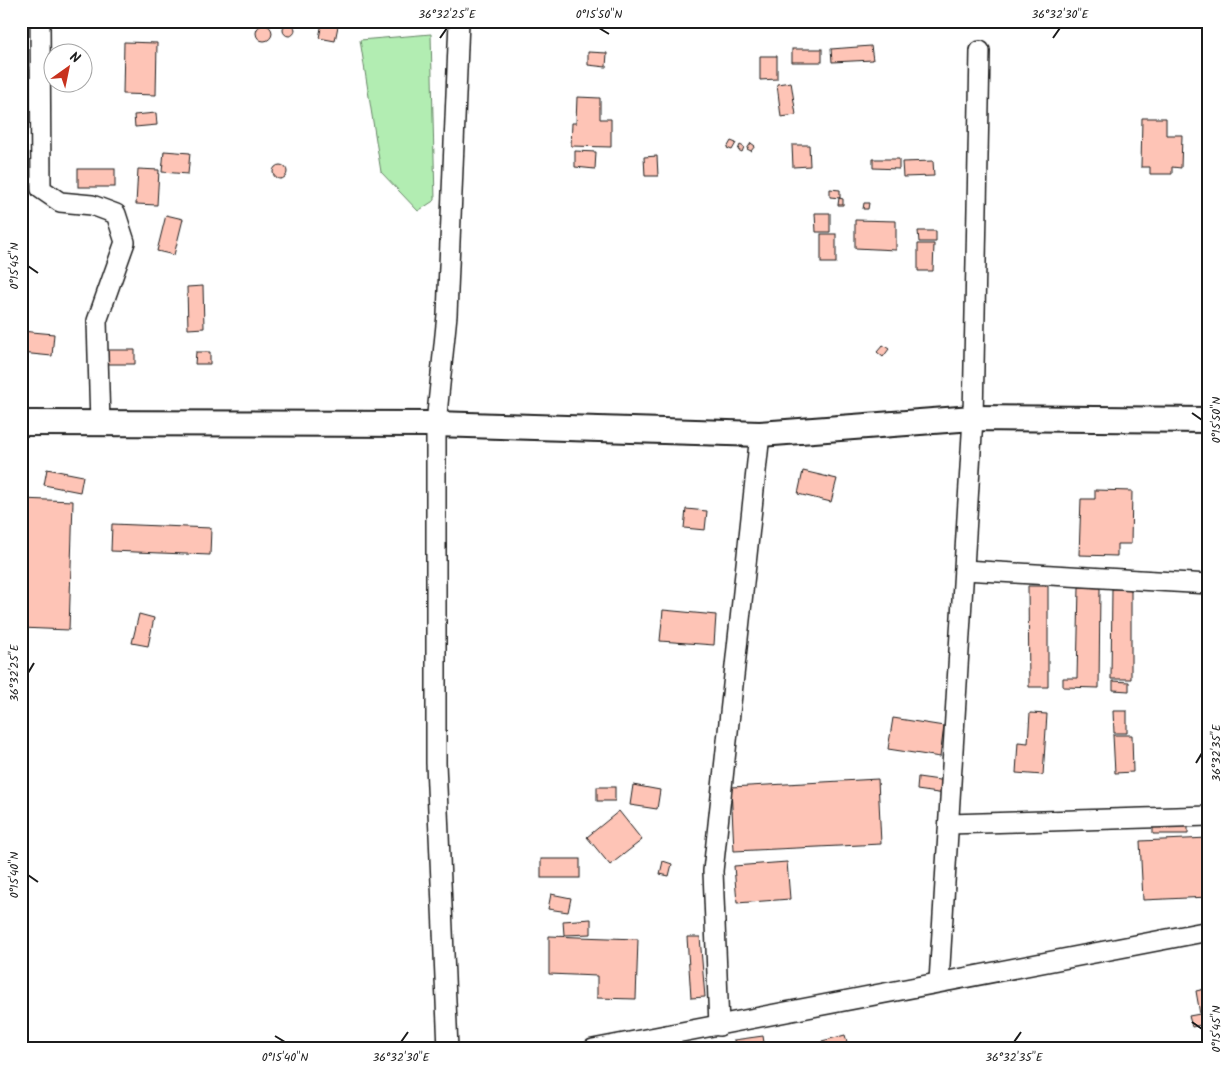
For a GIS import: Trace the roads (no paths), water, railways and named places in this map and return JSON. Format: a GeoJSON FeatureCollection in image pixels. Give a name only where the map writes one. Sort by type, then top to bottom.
{"type":"FeatureCollection","features":[{"type":"Feature","properties":{"kind":"street"},"geometry":{"type":"LineString","coordinates":[[40,21],[41,190],[60,202],[92,205],[116,214],[125,242],[97,321],[100,423]]}},
{"type":"Feature","properties":{"kind":"street"},"geometry":{"type":"LineString","coordinates":[[448,1049],[436,763],[436,424],[447,315],[459,21]]}},
{"type":"Feature","properties":{"kind":"street"},"geometry":{"type":"LineString","coordinates":[[939,982],[973,418],[980,51]]}},
{"type":"Feature","properties":{"kind":"street"},"geometry":{"type":"LineString","coordinates":[[21,423],[436,424],[760,434],[973,418],[1209,420]]}},
{"type":"Feature","properties":{"kind":"street"},"geometry":{"type":"LineString","coordinates":[[719,1026],[713,870],[760,434]]}},
{"type":"Feature","properties":{"kind":"street"},"geometry":{"type":"LineString","coordinates":[[964,570],[1209,584]]}},
{"type":"Feature","properties":{"kind":"street"},"geometry":{"type":"LineString","coordinates":[[949,824],[1209,816]]}},
{"type":"Feature","properties":{"kind":"street"},"geometry":{"type":"LineString","coordinates":[[593,1049],[1209,931]]}}]}
